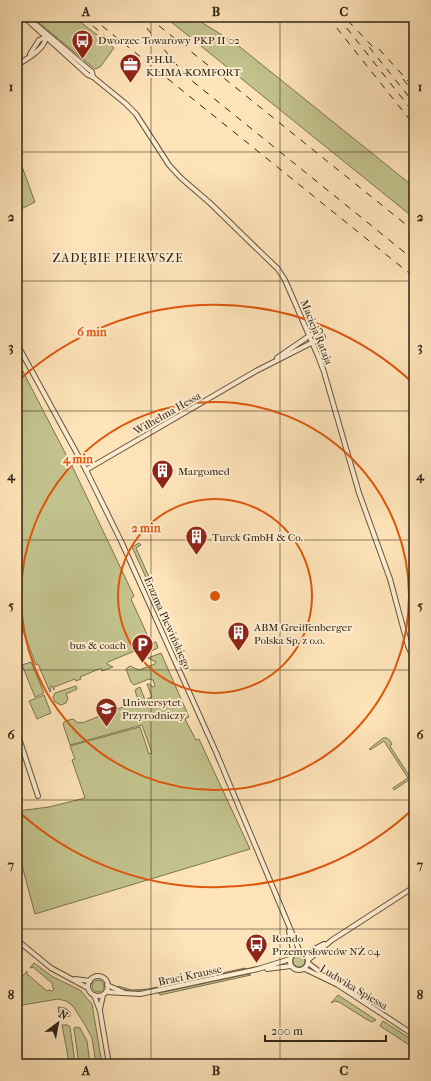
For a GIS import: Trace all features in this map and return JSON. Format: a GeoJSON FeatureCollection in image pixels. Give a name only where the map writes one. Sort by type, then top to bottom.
{"type":"FeatureCollection","features":[{"type":"Feature","properties":{"kind":"street","name":"Macieja Rataja"},"geometry":{"type":"LineString","coordinates":[[24,17],[47,36]]}},
{"type":"Feature","properties":{"kind":"street","name":"Macieja Rataja"},"geometry":{"type":"LineString","coordinates":[[27,17],[88,74],[125,103],[136,114],[169,165],[278,269],[285,280],[324,372],[359,493],[390,579],[408,646],[414,659]]}},
{"type":"Feature","properties":{"kind":"street"},"geometry":{"type":"LineString","coordinates":[[17,64],[24,61],[44,44],[47,36]]}},
{"type":"Feature","properties":{"kind":"street","name":"Wilhelma Hessa"},"geometry":{"type":"LineString","coordinates":[[256,371],[309,336],[320,331]]}},
{"type":"Feature","properties":{"kind":"street","name":"Wilhelma Hessa"},"geometry":{"type":"LineString","coordinates":[[86,470],[256,371],[323,337]]}},
{"type":"Feature","properties":{"kind":"street","name":"Erazma Plewińskiego"},"geometry":{"type":"LineString","coordinates":[[17,344],[86,470],[121,541],[207,731],[300,952]]}},
{"type":"Feature","properties":{"kind":"street"},"geometry":{"type":"LineString","coordinates":[[17,732],[38,796]]}},
{"type":"Feature","properties":{"kind":"street"},"geometry":{"type":"LineString","coordinates":[[305,954],[332,940],[414,887]]}},
{"type":"Feature","properties":{"kind":"street","name":"Erazma Plewińskiego"},"geometry":{"type":"LineString","coordinates":[[286,919],[294,954]]}},
{"type":"Feature","properties":{"kind":"street"},"geometry":{"type":"LineString","coordinates":[[17,940],[49,967],[88,988],[94,995],[100,1011],[109,1064]]}},
{"type":"Feature","properties":{"kind":"street"},"geometry":{"type":"LineString","coordinates":[[332,940],[308,962],[305,969],[298,971],[294,969],[291,966],[290,959],[294,954],[300,952],[305,954],[308,962],[338,986]]}},
{"type":"Feature","properties":{"kind":"street","name":"Braci Krausse"},"geometry":{"type":"LineString","coordinates":[[258,970],[290,959]]}},
{"type":"Feature","properties":{"kind":"street","name":"Braci Krausse"},"geometry":{"type":"LineString","coordinates":[[104,994],[140,994],[258,970],[291,966]]}},
{"type":"Feature","properties":{"kind":"street","name":"Ludwika Spiessa"},"geometry":{"type":"LineString","coordinates":[[305,969],[338,986],[414,1035]]}},
{"type":"Feature","properties":{"kind":"street"},"geometry":{"type":"LineString","coordinates":[[72,979],[90,980],[94,977],[100,977],[105,980],[108,985],[100,1011]]}},
{"type":"Feature","properties":{"kind":"street"},"geometry":{"type":"LineString","coordinates":[[88,988],[90,980]]}},
{"type":"Feature","properties":{"kind":"street","name":"Braci Krausse"},"geometry":{"type":"LineString","coordinates":[[108,985],[124,993]]}},
{"type":"Feature","properties":{"kind":"street"},"geometry":{"type":"LineString","coordinates":[[94,995],[104,994]]}},
{"type":"Feature","properties":{"kind":"green space"},"geometry":{"type":"Polygon","coordinates":[[[32,17],[74,17],[114,48],[100,67],[95,69],[32,17]]]}},
{"type":"Feature","properties":{"kind":"green space"},"geometry":{"type":"Polygon","coordinates":[[[165,17],[193,17],[235,43],[414,187],[414,218],[165,17]]]}},
{"type":"Feature","properties":{"kind":"green space"},"geometry":{"type":"Polygon","coordinates":[[[17,153],[35,202],[17,211],[17,153]]]}},
{"type":"Feature","properties":{"kind":"green space"},"geometry":{"type":"Polygon","coordinates":[[[17,360],[74,470],[134,596],[131,599],[151,643],[156,642],[158,648],[145,654],[137,650],[108,662],[107,664],[113,667],[102,671],[101,668],[80,677],[81,679],[76,681],[75,679],[54,687],[54,690],[52,686],[50,687],[50,692],[38,664],[36,665],[17,615],[17,360]]]}},
{"type":"Feature","properties":{"kind":"green space"},"geometry":{"type":"Polygon","coordinates":[[[139,543],[141,545],[136,548],[155,590],[152,591],[132,547],[139,543]]]}},
{"type":"Feature","properties":{"kind":"green space"},"geometry":{"type":"Polygon","coordinates":[[[161,653],[189,717],[185,719],[196,740],[199,739],[250,849],[35,914],[17,847],[17,811],[49,807],[85,798],[72,760],[75,759],[70,746],[140,727],[149,754],[152,753],[142,725],[70,745],[63,724],[65,721],[73,719],[78,723],[82,723],[133,703],[135,707],[140,705],[135,691],[140,687],[145,700],[152,697],[147,684],[150,684],[152,687],[155,686],[153,680],[149,679],[134,685],[131,682],[126,669],[130,666],[139,670],[155,664],[156,662],[148,658],[161,653]]]}},
{"type":"Feature","properties":{"kind":"green space"},"geometry":{"type":"Polygon","coordinates":[[[31,662],[44,693],[35,697],[22,665],[31,662]]]}},
{"type":"Feature","properties":{"kind":"green space"},"geometry":{"type":"Polygon","coordinates":[[[76,686],[77,689],[66,694],[68,698],[66,703],[61,705],[55,702],[53,697],[55,693],[76,686]]]}},
{"type":"Feature","properties":{"kind":"green space"},"geometry":{"type":"Polygon","coordinates":[[[44,695],[51,713],[37,719],[29,701],[44,695]]]}},
{"type":"Feature","properties":{"kind":"green space"},"geometry":{"type":"Polygon","coordinates":[[[383,738],[388,738],[392,744],[390,746],[410,777],[409,780],[394,790],[393,788],[408,778],[384,741],[370,750],[369,749],[383,738]]]}},
{"type":"Feature","properties":{"kind":"green space"},"geometry":{"type":"Polygon","coordinates":[[[299,955],[303,957],[305,961],[303,965],[299,967],[295,965],[293,961],[295,957],[299,955]]]}},
{"type":"Feature","properties":{"kind":"green space"},"geometry":{"type":"Polygon","coordinates":[[[34,963],[53,977],[80,990],[92,1004],[102,1064],[96,1064],[92,1038],[73,1006],[66,1001],[58,999],[17,1006],[17,983],[27,971],[27,974],[47,991],[52,991],[54,989],[52,986],[53,984],[33,967],[30,968],[34,963]]]}},
{"type":"Feature","properties":{"kind":"green space"},"geometry":{"type":"Polygon","coordinates":[[[246,969],[243,970],[146,991],[132,991],[117,988],[118,986],[132,990],[148,989],[246,969]]]}},
{"type":"Feature","properties":{"kind":"green space"},"geometry":{"type":"Polygon","coordinates":[[[248,974],[251,975],[160,995],[159,993],[248,974]]]}},
{"type":"Feature","properties":{"kind":"green space"},"geometry":{"type":"Polygon","coordinates":[[[98,980],[102,982],[104,986],[102,990],[98,992],[94,990],[92,986],[94,982],[98,980]]]}},
{"type":"Feature","properties":{"kind":"green space"},"geometry":{"type":"Polygon","coordinates":[[[338,995],[376,1020],[372,1022],[339,1002],[335,1001],[331,1003],[338,995]]]}},
{"type":"Feature","properties":{"kind":"green space"},"geometry":{"type":"Polygon","coordinates":[[[58,1007],[65,1008],[70,1012],[70,1016],[60,1018],[58,1007]]]}},
{"type":"Feature","properties":{"kind":"green space"},"geometry":{"type":"Polygon","coordinates":[[[383,1021],[414,1041],[414,1048],[380,1026],[383,1021]]]}},
{"type":"Feature","properties":{"kind":"green space"},"geometry":{"type":"Polygon","coordinates":[[[62,1025],[68,1025],[70,1027],[75,1062],[69,1062],[62,1025]]]}},
{"type":"Feature","properties":{"kind":"green space"},"geometry":{"type":"Polygon","coordinates":[[[75,1027],[80,1028],[87,1041],[90,1064],[79,1064],[74,1029],[75,1027]]]}},
{"type":"Feature","properties":{"kind":"railway"},"geometry":{"type":"LineString","coordinates":[[82,17],[111,41]]}},
{"type":"Feature","properties":{"kind":"railway"},"geometry":{"type":"LineString","coordinates":[[91,17],[414,277]]}},
{"type":"Feature","properties":{"kind":"railway"},"geometry":{"type":"LineString","coordinates":[[138,17],[175,63],[191,80],[414,260]]}},
{"type":"Feature","properties":{"kind":"railway"},"geometry":{"type":"LineString","coordinates":[[148,17],[414,231]]}},
{"type":"Feature","properties":{"kind":"railway"},"geometry":{"type":"LineString","coordinates":[[328,17],[414,125]]}},
{"type":"Feature","properties":{"kind":"railway"},"geometry":{"type":"LineString","coordinates":[[338,17],[414,113]]}},
{"type":"Feature","properties":{"kind":"railway"},"geometry":{"type":"LineString","coordinates":[[348,21],[374,48]]}},
{"type":"Feature","properties":{"kind":"railway"},"geometry":{"type":"LineString","coordinates":[[369,47],[414,103]]}},
{"type":"Feature","properties":{"kind":"railway"},"geometry":{"type":"LineString","coordinates":[[379,49],[408,81]]}},
{"type":"Feature","properties":{"kind":"railway"},"geometry":{"type":"LineString","coordinates":[[403,79],[414,93]]}},
{"type":"Feature","properties":{"kind":"place","name":"Dworzec Towarowy PKP II 02"},"geometry":{"type":"Point","coordinates":[83,60]}},
{"type":"Feature","properties":{"kind":"place","name":"P.H.U. KLIMA-KOMFORT"},"geometry":{"type":"Point","coordinates":[130,84]}},
{"type":"Feature","properties":{"kind":"place","name":"Margomed"},"geometry":{"type":"Point","coordinates":[163,490]}},
{"type":"Feature","properties":{"kind":"place","name":"Turck GmbH & Co."},"geometry":{"type":"Point","coordinates":[197,556]}},
{"type":"Feature","properties":{"kind":"place","name":"ABM Greiffenberger Polska Sp. z o.o."},"geometry":{"type":"Point","coordinates":[239,652]}},
{"type":"Feature","properties":{"kind":"place","name":"bus & coach"},"geometry":{"type":"Point","coordinates":[142,664]}},
{"type":"Feature","properties":{"kind":"place","name":"Uniwersytet Przyrodniczy"},"geometry":{"type":"Point","coordinates":[106,728]}},
{"type":"Feature","properties":{"kind":"place","name":"Rondo Przemysłowców NŻ 04"},"geometry":{"type":"Point","coordinates":[257,964]}},
{"type":"Feature","properties":{"kind":"district","name":"ZADĘBIE PIERWSZE"},"geometry":{"type":"Point","coordinates":[118,258]}}]}
